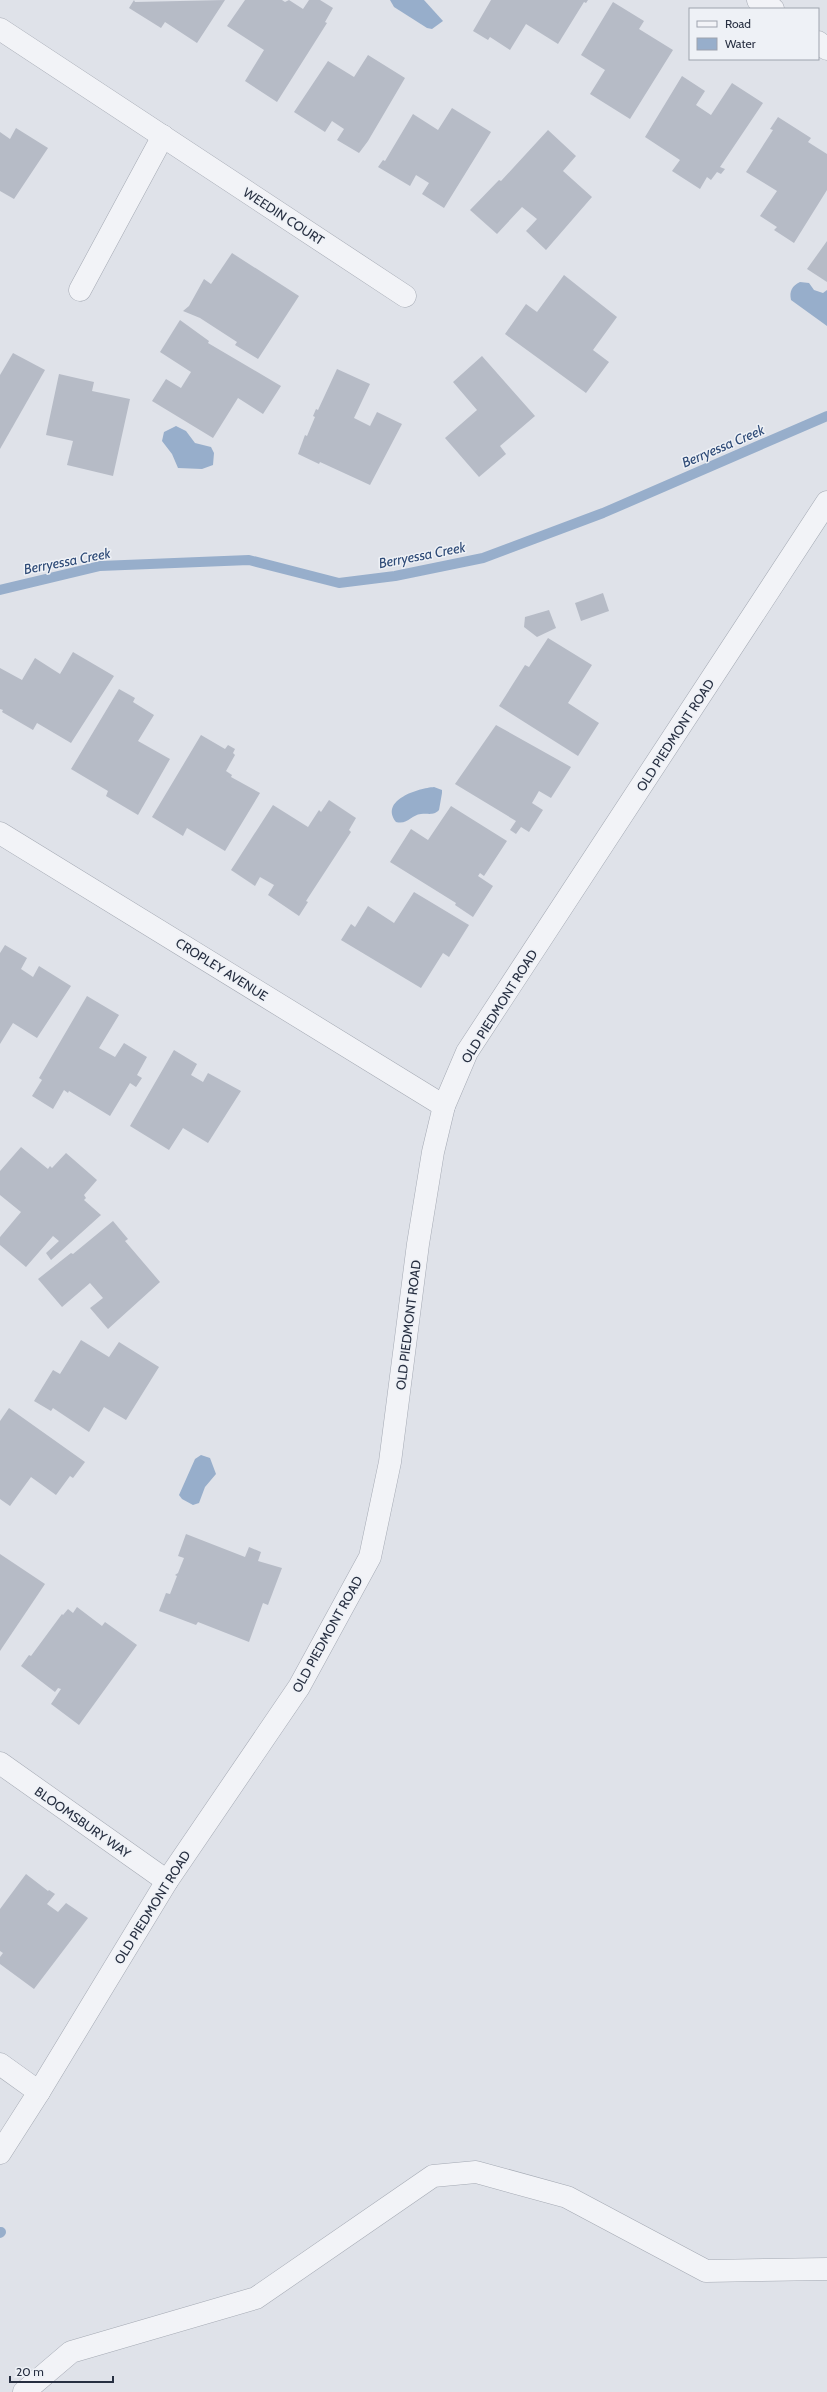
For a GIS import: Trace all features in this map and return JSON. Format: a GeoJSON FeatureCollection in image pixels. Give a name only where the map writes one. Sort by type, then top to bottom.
{"type":"FeatureCollection","features":[{"type":"Feature","properties":{"kind":"street"},"geometry":{"type":"LineString","coordinates":[[758,0],[771,8]]}},
{"type":"Feature","properties":{"kind":"street","name":"WEEDIN COURT"},"geometry":{"type":"LineString","coordinates":[[0,29],[405,296]]}},
{"type":"Feature","properties":{"kind":"street"},"geometry":{"type":"LineString","coordinates":[[819,43],[827,49]]}},
{"type":"Feature","properties":{"kind":"street"},"geometry":{"type":"LineString","coordinates":[[80,290],[163,136]]}},
{"type":"Feature","properties":{"kind":"street","name":"OLD PIEDMONT ROAD"},"geometry":{"type":"LineString","coordinates":[[0,2153],[40,2092],[166,1881],[299,1686],[370,1557],[390,1462],[418,1244],[433,1152],[444,1106],[468,1052],[827,502]]}},
{"type":"Feature","properties":{"kind":"street","name":"CROPLEY AVENUE"},"geometry":{"type":"LineString","coordinates":[[0,833],[444,1106]]}},
{"type":"Feature","properties":{"kind":"street","name":"BLOOMSBURY WAY"},"geometry":{"type":"LineString","coordinates":[[0,1763],[166,1881]]}},
{"type":"Feature","properties":{"kind":"street"},"geometry":{"type":"LineString","coordinates":[[0,2064],[40,2092]]}},
{"type":"Feature","properties":{"kind":"street"},"geometry":{"type":"LineString","coordinates":[[24,2392],[72,2352],[256,2298],[433,2176],[476,2172],[567,2197],[706,2271],[827,2269]]}},
{"type":"Feature","properties":{"kind":"water"},"geometry":{"type":"Polygon","coordinates":[[[390,0],[424,0],[443,21],[432,29],[427,28],[394,7],[390,0]]]}},
{"type":"Feature","properties":{"kind":"water"},"geometry":{"type":"Polygon","coordinates":[[[800,282],[809,283],[814,290],[823,293],[827,290],[827,326],[791,300],[790,294],[792,289],[800,282]]]}},
{"type":"Feature","properties":{"kind":"water"},"geometry":{"type":"Polygon","coordinates":[[[176,426],[186,431],[195,443],[211,447],[214,453],[213,465],[202,469],[178,468],[172,454],[162,441],[164,432],[176,426]]]}},
{"type":"Feature","properties":{"kind":"water"},"geometry":{"type":"Polygon","coordinates":[[[434,787],[442,790],[439,810],[437,812],[433,814],[418,815],[400,823],[396,822],[392,814],[393,807],[397,802],[411,793],[434,787]]]}},
{"type":"Feature","properties":{"kind":"water"},"geometry":{"type":"Polygon","coordinates":[[[201,1455],[210,1458],[216,1474],[205,1487],[199,1503],[193,1505],[182,1499],[179,1495],[195,1459],[201,1455]]]}},
{"type":"Feature","properties":{"kind":"building"},"geometry":{"type":"Polygon","coordinates":[[[134,0],[135,2],[225,0],[197,43],[165,22],[161,28],[129,8],[134,0]]]}},
{"type":"Feature","properties":{"kind":"building"},"geometry":{"type":"Polygon","coordinates":[[[245,0],[282,0],[285,2],[289,0],[303,9],[309,0],[320,0],[333,8],[325,22],[327,23],[277,102],[245,81],[264,50],[227,26],[245,0]]]}},
{"type":"Feature","properties":{"kind":"building"},"geometry":{"type":"Polygon","coordinates":[[[491,0],[588,0],[586,3],[584,2],[558,44],[526,24],[510,50],[490,37],[488,40],[473,31],[491,0]]]}},
{"type":"Feature","properties":{"kind":"building"},"geometry":{"type":"Polygon","coordinates":[[[613,2],[644,21],[639,29],[673,50],[630,119],[590,94],[605,70],[581,55],[613,2]]]}},
{"type":"Feature","properties":{"kind":"building"},"geometry":{"type":"Polygon","coordinates":[[[368,55],[405,78],[368,141],[359,153],[337,140],[344,129],[332,121],[325,132],[294,112],[328,61],[354,77],[368,55]]]}},
{"type":"Feature","properties":{"kind":"building"},"geometry":{"type":"Polygon","coordinates":[[[682,76],[705,91],[696,105],[711,115],[732,83],[763,103],[720,167],[725,169],[721,174],[717,172],[711,180],[707,177],[700,189],[672,171],[680,160],[645,137],[682,76]]]}},
{"type":"Feature","properties":{"kind":"building"},"geometry":{"type":"Polygon","coordinates":[[[452,108],[491,132],[444,208],[422,194],[429,183],[416,175],[410,186],[378,167],[383,160],[385,161],[413,114],[438,130],[452,108]]]}},
{"type":"Feature","properties":{"kind":"building"},"geometry":{"type":"Polygon","coordinates":[[[778,117],[811,138],[808,142],[827,154],[827,190],[794,243],[774,230],[777,227],[760,216],[777,191],[746,172],[773,130],[770,129],[778,117]]]}},
{"type":"Feature","properties":{"kind":"building"},"geometry":{"type":"Polygon","coordinates":[[[16,128],[48,148],[14,199],[0,191],[0,132],[10,139],[16,128]]]}},
{"type":"Feature","properties":{"kind":"building"},"geometry":{"type":"Polygon","coordinates":[[[548,130],[576,156],[563,171],[592,197],[546,250],[526,231],[537,219],[522,207],[497,234],[470,210],[499,180],[501,181],[548,130]]]}},
{"type":"Feature","properties":{"kind":"building"},"geometry":{"type":"Polygon","coordinates":[[[827,241],[827,282],[807,269],[827,241]]]}},
{"type":"Feature","properties":{"kind":"building"},"geometry":{"type":"Polygon","coordinates":[[[232,253],[299,296],[258,359],[235,345],[237,342],[200,318],[183,311],[189,306],[204,279],[211,284],[232,253]]]}},
{"type":"Feature","properties":{"kind":"building"},"geometry":{"type":"Polygon","coordinates":[[[564,275],[617,317],[593,350],[609,362],[586,393],[505,334],[526,304],[537,312],[564,275]]]}},
{"type":"Feature","properties":{"kind":"building"},"geometry":{"type":"Polygon","coordinates":[[[180,320],[209,341],[208,343],[281,386],[263,414],[238,398],[213,438],[152,401],[166,379],[181,388],[191,372],[160,352],[180,320]]]}},
{"type":"Feature","properties":{"kind":"building"},"geometry":{"type":"Polygon","coordinates":[[[13,353],[45,370],[0,449],[0,375],[13,353]]]}},
{"type":"Feature","properties":{"kind":"building"},"geometry":{"type":"Polygon","coordinates":[[[482,356],[535,416],[500,446],[506,454],[479,477],[445,438],[477,410],[453,382],[482,356]]]}},
{"type":"Feature","properties":{"kind":"building"},"geometry":{"type":"Polygon","coordinates":[[[337,369],[370,384],[354,418],[370,426],[377,412],[402,424],[370,485],[320,462],[319,464],[298,454],[305,435],[307,436],[315,417],[313,416],[316,409],[318,410],[337,369]]]}},
{"type":"Feature","properties":{"kind":"building"},"geometry":{"type":"Polygon","coordinates":[[[59,374],[94,382],[92,391],[130,399],[113,476],[67,465],[73,441],[46,435],[59,374]]]}},
{"type":"Feature","properties":{"kind":"building"},"geometry":{"type":"Polygon","coordinates":[[[603,593],[609,611],[581,621],[575,603],[603,593]]]}},
{"type":"Feature","properties":{"kind":"building"},"geometry":{"type":"Polygon","coordinates":[[[549,610],[556,628],[537,637],[524,627],[525,617],[549,610]]]}},
{"type":"Feature","properties":{"kind":"building"},"geometry":{"type":"Polygon","coordinates":[[[548,638],[592,665],[568,703],[599,723],[578,756],[499,706],[525,665],[529,667],[548,638]]]}},
{"type":"Feature","properties":{"kind":"building"},"geometry":{"type":"Polygon","coordinates":[[[73,652],[114,676],[71,743],[37,723],[33,730],[2,712],[3,710],[0,709],[0,668],[22,680],[35,658],[60,674],[73,652]]]}},
{"type":"Feature","properties":{"kind":"building"},"geometry":{"type":"Polygon","coordinates":[[[119,689],[135,698],[133,702],[154,715],[138,741],[170,759],[138,815],[106,796],[108,791],[71,769],[119,689]]]}},
{"type":"Feature","properties":{"kind":"building"},"geometry":{"type":"Polygon","coordinates":[[[496,725],[571,767],[551,798],[539,791],[532,803],[543,810],[529,832],[521,827],[516,834],[510,830],[516,821],[455,784],[496,725]]]}},
{"type":"Feature","properties":{"kind":"building"},"geometry":{"type":"Polygon","coordinates":[[[201,735],[225,749],[228,745],[235,749],[233,753],[235,755],[226,771],[232,775],[231,777],[260,793],[225,851],[187,828],[183,836],[152,817],[201,735]]]}},
{"type":"Feature","properties":{"kind":"building"},"geometry":{"type":"Polygon","coordinates":[[[329,800],[356,818],[349,830],[351,832],[306,901],[308,902],[299,916],[268,895],[274,885],[260,877],[255,886],[231,870],[273,805],[308,827],[319,810],[321,812],[329,800]]]}},
{"type":"Feature","properties":{"kind":"building"},"geometry":{"type":"Polygon","coordinates":[[[451,806],[507,841],[484,876],[480,873],[478,876],[493,886],[473,917],[455,905],[456,903],[390,862],[411,829],[428,840],[451,806]]]}},
{"type":"Feature","properties":{"kind":"building"},"geometry":{"type":"Polygon","coordinates":[[[414,892],[469,925],[449,957],[443,953],[421,988],[341,940],[351,924],[355,927],[368,906],[394,923],[414,892]]]}},
{"type":"Feature","properties":{"kind":"building"},"geometry":{"type":"Polygon","coordinates":[[[5,945],[27,958],[21,969],[33,977],[39,966],[71,986],[37,1038],[13,1023],[0,1044],[0,953],[5,945]]]}},
{"type":"Feature","properties":{"kind":"building"},"geometry":{"type":"Polygon","coordinates":[[[87,996],[119,1015],[99,1048],[115,1057],[124,1043],[147,1057],[137,1075],[142,1078],[136,1087],[130,1083],[110,1116],[69,1091],[68,1093],[64,1090],[53,1109],[32,1096],[42,1080],[39,1078],[87,996]]]}},
{"type":"Feature","properties":{"kind":"building"},"geometry":{"type":"Polygon","coordinates":[[[174,1050],[197,1064],[191,1075],[203,1082],[208,1073],[241,1091],[208,1143],[183,1128],[169,1150],[130,1126],[174,1050]]]}},
{"type":"Feature","properties":{"kind":"building"},"geometry":{"type":"Polygon","coordinates":[[[21,1147],[48,1169],[50,1166],[52,1168],[66,1153],[97,1180],[84,1195],[86,1198],[84,1200],[101,1215],[51,1260],[46,1253],[59,1241],[53,1236],[26,1267],[0,1245],[0,1237],[21,1212],[0,1195],[0,1171],[21,1147]]]}},
{"type":"Feature","properties":{"kind":"building"},"geometry":{"type":"Polygon","coordinates":[[[113,1221],[128,1239],[125,1241],[160,1282],[108,1329],[90,1308],[103,1298],[90,1283],[62,1307],[38,1279],[71,1253],[73,1254],[113,1221]]]}},
{"type":"Feature","properties":{"kind":"building"},"geometry":{"type":"Polygon","coordinates":[[[81,1340],[109,1357],[119,1342],[159,1367],[126,1420],[104,1407],[89,1432],[53,1408],[51,1411],[34,1401],[53,1370],[60,1374],[81,1340]]]}},
{"type":"Feature","properties":{"kind":"building"},"geometry":{"type":"Polygon","coordinates":[[[9,1408],[85,1462],[73,1478],[70,1476],[56,1495],[31,1477],[10,1506],[0,1499],[0,1421],[9,1408]]]}},
{"type":"Feature","properties":{"kind":"building"},"geometry":{"type":"Polygon","coordinates":[[[186,1534],[245,1557],[249,1547],[261,1552],[258,1561],[282,1568],[268,1605],[263,1603],[249,1642],[198,1622],[196,1625],[159,1611],[166,1593],[170,1594],[177,1576],[175,1575],[178,1573],[184,1558],[178,1556],[186,1534]]]}},
{"type":"Feature","properties":{"kind":"building"},"geometry":{"type":"Polygon","coordinates":[[[0,1554],[45,1584],[0,1651],[0,1554]]]}},
{"type":"Feature","properties":{"kind":"building"},"geometry":{"type":"Polygon","coordinates":[[[77,1607],[102,1626],[105,1622],[137,1645],[79,1725],[51,1704],[61,1689],[58,1688],[55,1692],[21,1666],[29,1655],[31,1656],[62,1614],[63,1615],[68,1609],[73,1613],[77,1607]]]}},
{"type":"Feature","properties":{"kind":"building"},"geometry":{"type":"Polygon","coordinates":[[[26,1874],[48,1891],[49,1890],[55,1894],[47,1904],[58,1912],[66,1903],[88,1918],[34,1989],[0,1964],[0,1957],[3,1953],[0,1951],[0,1909],[26,1874]]]}},
{"type":"Feature","properties":{"kind":"waterway","name":"Berryessa Creek"},"geometry":{"type":"LineString","coordinates":[[0,590],[100,566],[249,560],[339,583],[395,576],[483,558],[603,513],[827,416]]}}]}
